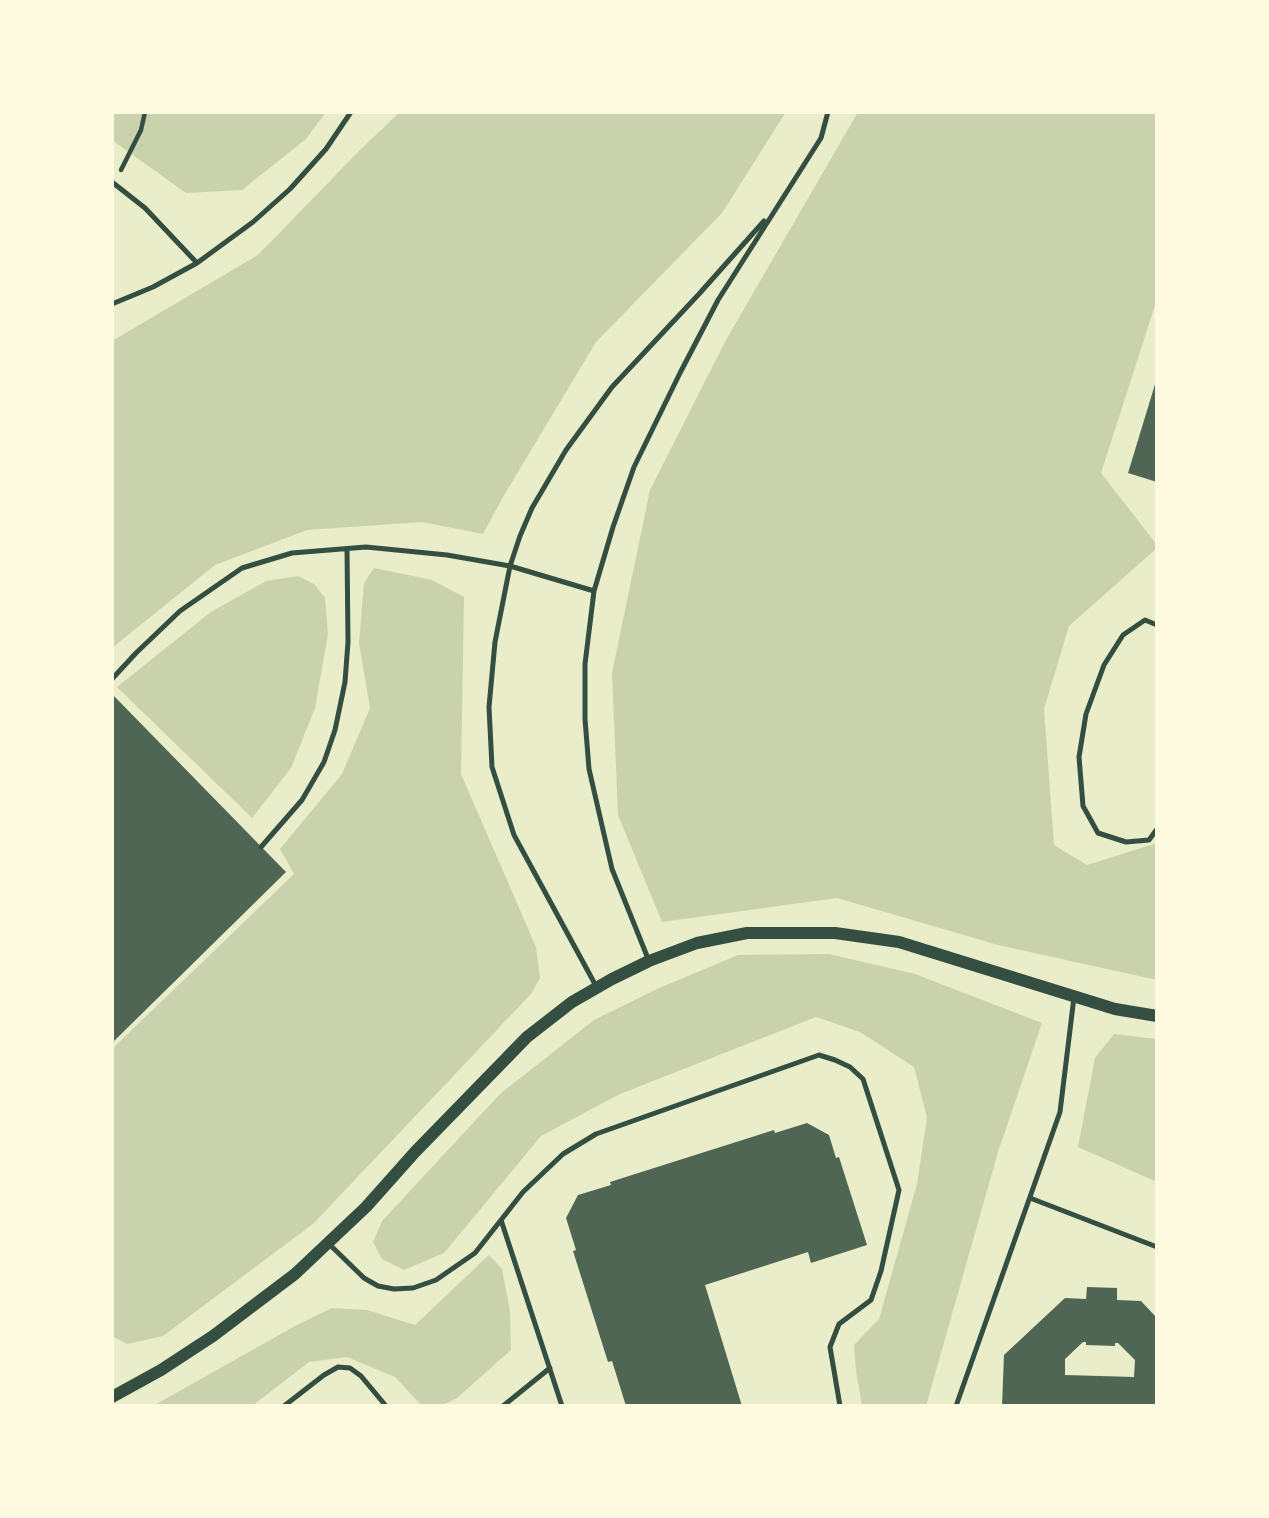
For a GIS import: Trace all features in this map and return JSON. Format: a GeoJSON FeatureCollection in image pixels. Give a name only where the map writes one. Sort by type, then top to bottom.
{"type":"FeatureCollection","features":[{"type":"Feature","properties":{"kind":"street"},"geometry":{"type":"LineString","coordinates":[[112,1397],[161,1370],[213,1336],[295,1274],[366,1207],[415,1152],[527,1037],[572,1002],[649,961],[697,943],[747,933],[835,933],[899,942],[1115,1009],[1157,1016]]}},
{"type":"Feature","properties":{"kind":"lane"},"geometry":{"type":"LineString","coordinates":[[112,304],[153,287],[197,263],[253,222],[290,189],[326,149],[351,112]]}},
{"type":"Feature","properties":{"kind":"lane"},"geometry":{"type":"LineString","coordinates":[[649,961],[612,869],[589,769],[585,664],[594,591],[634,467],[718,300],[821,138],[828,112]]}},
{"type":"Feature","properties":{"kind":"lane"},"geometry":{"type":"LineString","coordinates":[[113,183],[145,208],[197,263]]}},
{"type":"Feature","properties":{"kind":"lane"},"geometry":{"type":"LineString","coordinates":[[597,988],[514,835],[492,768],[489,707],[495,642],[510,566],[532,508],[566,450],[612,387],[776,208]]}},
{"type":"Feature","properties":{"kind":"lane"},"geometry":{"type":"LineString","coordinates":[[112,679],[180,611],[242,568],[292,553],[366,548],[447,555],[510,566],[594,591]]}},
{"type":"Feature","properties":{"kind":"lane"},"geometry":{"type":"LineString","coordinates":[[261,847],[302,800],[324,762],[335,730],[345,682],[348,642],[347,549]]}},
{"type":"Feature","properties":{"kind":"lane"},"geometry":{"type":"LineString","coordinates":[[1157,625],[1144,620],[1123,635],[1104,665],[1086,714],[1079,757],[1083,806],[1098,833],[1126,842],[1149,840],[1157,829]]}},
{"type":"Feature","properties":{"kind":"lane"},"geometry":{"type":"LineString","coordinates":[[956,1406],[1060,1112],[1074,997]]}},
{"type":"Feature","properties":{"kind":"lane"},"geometry":{"type":"LineString","coordinates":[[328,1243],[364,1278],[378,1286],[413,1288],[436,1280],[475,1253],[523,1192],[563,1154],[596,1134],[819,1055],[835,1059],[850,1067],[863,1079],[899,1190],[881,1271],[871,1300],[839,1324],[830,1347],[841,1406]]}},
{"type":"Feature","properties":{"kind":"lane"},"geometry":{"type":"LineString","coordinates":[[1030,1198],[1157,1247]]}},
{"type":"Feature","properties":{"kind":"lane"},"geometry":{"type":"LineString","coordinates":[[501,1220],[562,1406]]}},
{"type":"Feature","properties":{"kind":"lane"},"geometry":{"type":"LineString","coordinates":[[284,1406],[338,1367],[350,1368],[361,1376],[386,1406]]}},
{"type":"Feature","properties":{"kind":"lane"},"geometry":{"type":"LineString","coordinates":[[502,1406],[550,1368]]}},
{"type":"Feature","properties":{"kind":"path"},"geometry":{"type":"LineString","coordinates":[[113,183],[141,130],[145,112]]}},
{"type":"Feature","properties":{"kind":"green space"},"geometry":{"type":"Polygon","coordinates":[[[112,112],[326,112],[306,139],[242,190],[186,193],[112,140],[112,112]]]}},
{"type":"Feature","properties":{"kind":"green space"},"geometry":{"type":"Polygon","coordinates":[[[400,112],[786,112],[722,213],[596,342],[483,534],[422,522],[307,530],[215,565],[112,648],[112,341],[258,255],[400,112]]]}},
{"type":"Feature","properties":{"kind":"green space"},"geometry":{"type":"Polygon","coordinates":[[[858,112],[1157,112],[1157,299],[1101,473],[1157,548],[1069,626],[1044,709],[1054,845],[1087,865],[1157,843],[1157,980],[998,945],[837,898],[662,922],[618,815],[612,673],[650,490],[726,340],[858,112]]]}},
{"type":"Feature","properties":{"kind":"green space"},"geometry":{"type":"Polygon","coordinates":[[[374,568],[432,580],[464,597],[461,774],[536,947],[540,978],[531,994],[313,1224],[163,1336],[127,1344],[112,1336],[112,1049],[294,874],[280,849],[342,774],[370,708],[359,643],[364,583],[374,568]]]}},
{"type":"Feature","properties":{"kind":"green space"},"geometry":{"type":"Polygon","coordinates":[[[298,576],[314,584],[325,598],[328,634],[315,708],[291,768],[252,818],[117,687],[211,612],[266,581],[298,576]]]}},
{"type":"Feature","properties":{"kind":"green space"},"geometry":{"type":"Polygon","coordinates":[[[829,954],[915,974],[1042,1023],[998,1152],[926,1406],[862,1406],[854,1345],[879,1319],[917,1184],[927,1118],[914,1067],[860,1032],[816,1017],[620,1094],[541,1136],[444,1253],[404,1270],[382,1259],[373,1242],[382,1221],[500,1094],[594,1020],[657,989],[738,955],[829,954]]]}},
{"type":"Feature","properties":{"kind":"green space"},"geometry":{"type":"Polygon","coordinates":[[[1114,1034],[1157,1039],[1157,1182],[1078,1147],[1095,1058],[1114,1034]]]}},
{"type":"Feature","properties":{"kind":"green space"},"geometry":{"type":"Polygon","coordinates":[[[489,1255],[502,1269],[510,1311],[511,1350],[457,1398],[441,1406],[422,1406],[395,1377],[347,1357],[309,1362],[252,1406],[153,1406],[332,1308],[367,1310],[415,1325],[489,1255]]]}},
{"type":"Feature","properties":{"kind":"building"},"geometry":{"type":"Polygon","coordinates":[[[1157,381],[1157,482],[1128,473],[1157,381]]]}},
{"type":"Feature","properties":{"kind":"building"},"geometry":{"type":"Polygon","coordinates":[[[112,694],[286,872],[112,1043],[112,694]]]}},
{"type":"Feature","properties":{"kind":"building"},"geometry":{"type":"Polygon","coordinates":[[[807,1123],[829,1135],[836,1158],[839,1157],[867,1245],[811,1263],[808,1252],[705,1285],[742,1406],[626,1406],[612,1361],[608,1362],[573,1251],[576,1250],[566,1218],[578,1195],[611,1185],[610,1182],[774,1130],[775,1133],[807,1123]]]}},
{"type":"Feature","properties":{"kind":"building"},"geometry":{"type":"Polygon","coordinates":[[[1087,1287],[1117,1288],[1117,1300],[1141,1301],[1157,1318],[1157,1406],[1002,1406],[1004,1355],[1065,1298],[1086,1299],[1087,1287]],[[1086,1342],[1065,1359],[1065,1375],[1134,1377],[1135,1360],[1118,1343],[1115,1343],[1115,1346],[1086,1345],[1086,1342]]]}}]}
